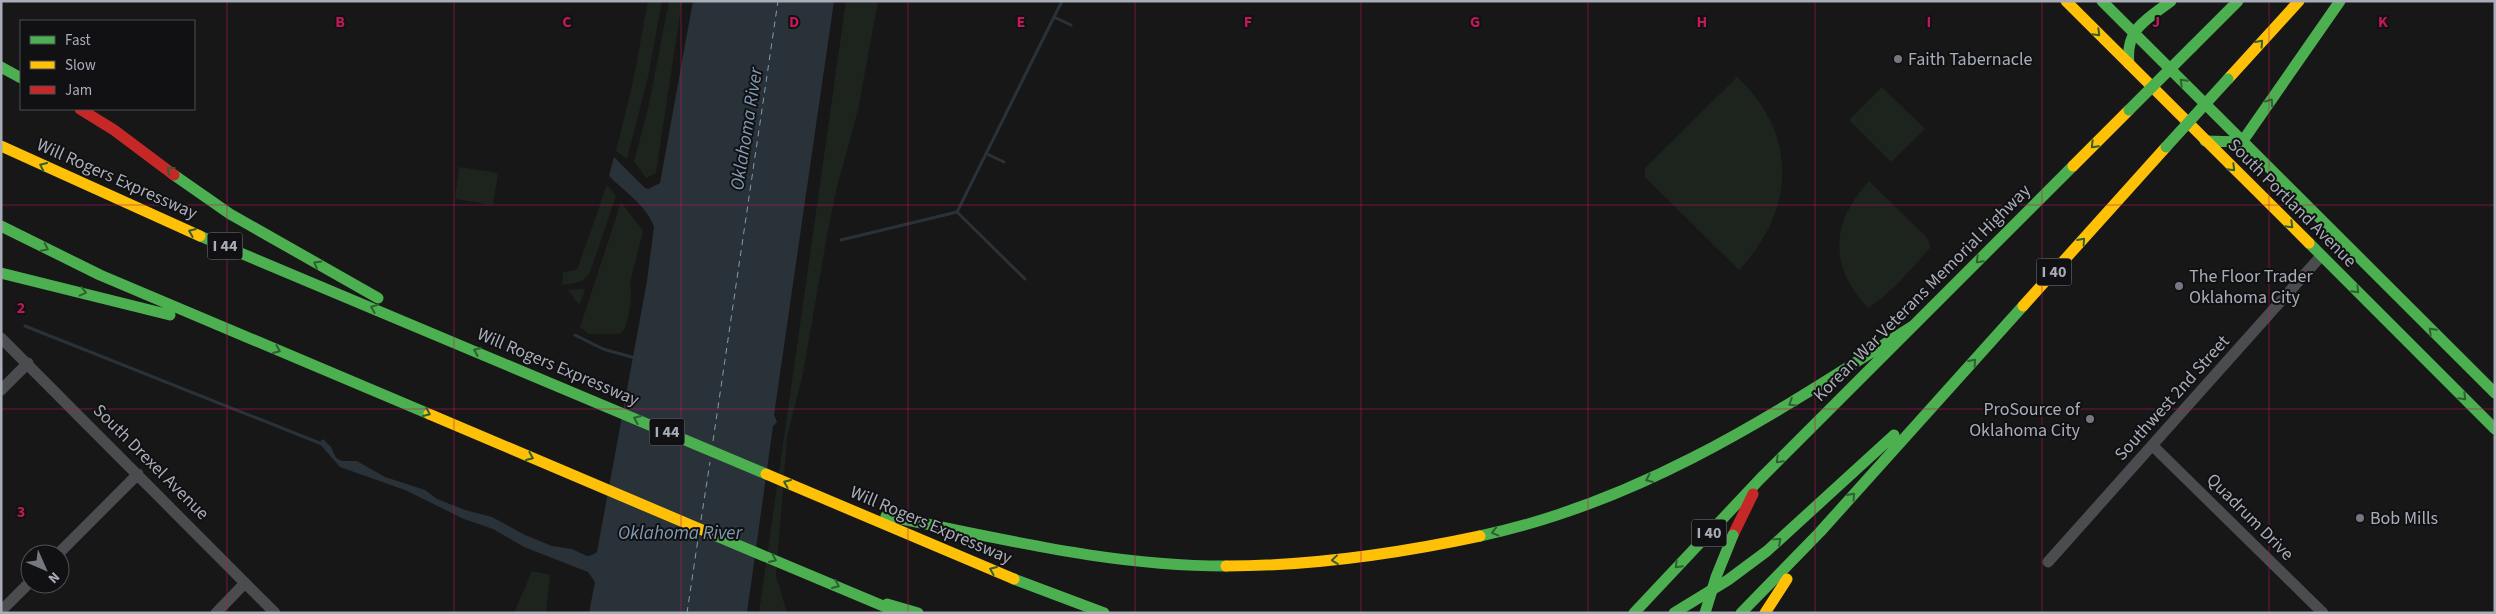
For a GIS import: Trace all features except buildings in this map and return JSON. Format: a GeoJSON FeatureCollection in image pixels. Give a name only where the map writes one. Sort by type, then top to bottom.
{"type":"FeatureCollection","features":[{"type":"Feature","properties":{"kind":"main road","name":"South Portland Avenue"},"geometry":{"type":"LineString","coordinates":[[2066,1],[2205,141],[2330,247],[2440,356],[2495,429]]}},
{"type":"Feature","properties":{"kind":"main road","name":"South Portland Avenue"},"geometry":{"type":"LineString","coordinates":[[2102,1],[2242,142],[2330,247],[2440,356],[2495,393]]}},
{"type":"Feature","properties":{"kind":"main road"},"geometry":{"type":"LineString","coordinates":[[2128,64],[2126,53],[2128,40],[2132,32],[2171,1]]}},
{"type":"Feature","properties":{"kind":"main road","name":"Korean War Veterans Memorial Highway"},"geometry":{"type":"LineString","coordinates":[[1634,613],[1657,586],[1760,479],[2238,1]]}},
{"type":"Feature","properties":{"kind":"main road","name":"I 40"},"geometry":{"type":"LineString","coordinates":[[1741,613],[1820,532],[2299,1]]}},
{"type":"Feature","properties":{"kind":"main road"},"geometry":{"type":"LineString","coordinates":[[2205,141],[2242,142],[2340,1]]}},
{"type":"Feature","properties":{"kind":"main road"},"geometry":{"type":"LineString","coordinates":[[1,67],[20,77]]}},
{"type":"Feature","properties":{"kind":"main road"},"geometry":{"type":"LineString","coordinates":[[82,110],[130,139],[188,184],[231,214],[451,340]]}},
{"type":"Feature","properties":{"kind":"main road","name":"Will Rogers Expressway"},"geometry":{"type":"LineString","coordinates":[[1,146],[155,216],[1038,589],[1104,613]]}},
{"type":"Feature","properties":{"kind":"main road"},"geometry":{"type":"LineString","coordinates":[[1,226],[100,275],[900,613]]}},
{"type":"Feature","properties":{"kind":"main road"},"geometry":{"type":"LineString","coordinates":[[1,273],[109,298],[150,311],[218,325]]}},
{"type":"Feature","properties":{"kind":"main road"},"geometry":{"type":"LineString","coordinates":[[848,509],[930,524],[1028,548],[1091,558],[1156,564],[1264,566],[1340,560],[1423,548],[1491,533],[1554,514],[1666,471],[1772,416],[1913,326]]}},
{"type":"Feature","properties":{"kind":"main road"},"geometry":{"type":"LineString","coordinates":[[1674,613],[1740,571],[1777,542],[1860,462],[1941,398]]}},
{"type":"Feature","properties":{"kind":"main road"},"geometry":{"type":"LineString","coordinates":[[1705,613],[1716,577],[1760,479]]}},
{"type":"Feature","properties":{"kind":"main road"},"geometry":{"type":"LineString","coordinates":[[1764,613],[1820,532]]}},
{"type":"Feature","properties":{"kind":"main road"},"geometry":{"type":"LineString","coordinates":[[1038,589],[1078,613]]}},
{"type":"Feature","properties":{"kind":"main road"},"geometry":{"type":"LineString","coordinates":[[861,596],[918,613]]}},
{"type":"Feature","properties":{"kind":"street","name":"Southwest 2nd Street"},"geometry":{"type":"LineString","coordinates":[[2048,562],[2330,247]]}},
{"type":"Feature","properties":{"kind":"street","name":"South Drexel Avenue"},"geometry":{"type":"LineString","coordinates":[[1,338],[275,613]]}},
{"type":"Feature","properties":{"kind":"street"},"geometry":{"type":"LineString","coordinates":[[1,390],[28,363]]}},
{"type":"Feature","properties":{"kind":"street","name":"Quadrum Drive"},"geometry":{"type":"LineString","coordinates":[[2153,446],[2323,613]]}},
{"type":"Feature","properties":{"kind":"street"},"geometry":{"type":"LineString","coordinates":[[68,544],[138,474]]}},
{"type":"Feature","properties":{"kind":"street"},"geometry":{"type":"LineString","coordinates":[[216,613],[245,583]]}},
{"type":"Feature","properties":{"kind":"street"},"geometry":{"type":"LineString","coordinates":[[1,611],[20,592]]}},
{"type":"Feature","properties":{"kind":"shaded area"},"geometry":{"type":"Polygon","coordinates":[[[648,1],[662,1],[648,77],[627,159],[616,151],[633,82],[648,1]]]}},
{"type":"Feature","properties":{"kind":"shaded area"},"geometry":{"type":"Polygon","coordinates":[[[669,1],[682,1],[656,173],[646,178],[634,161],[648,109],[669,1]]]}},
{"type":"Feature","properties":{"kind":"shaded area"},"geometry":{"type":"Polygon","coordinates":[[[846,1],[878,1],[858,110],[837,187],[803,373],[787,437],[776,576],[787,613],[759,613],[846,1]]]}},
{"type":"Feature","properties":{"kind":"shaded area"},"geometry":{"type":"Polygon","coordinates":[[[1737,77],[1757,99],[1771,123],[1780,148],[1782,173],[1779,198],[1771,223],[1758,247],[1739,270],[1645,177],[1645,168],[1737,77]]]}},
{"type":"Feature","properties":{"kind":"shaded area"},"geometry":{"type":"Polygon","coordinates":[[[1882,87],[1925,129],[1891,162],[1849,120],[1882,87]]]}},
{"type":"Feature","properties":{"kind":"shaded area"},"geometry":{"type":"Polygon","coordinates":[[[459,167],[498,173],[493,205],[455,199],[459,167]]]}},
{"type":"Feature","properties":{"kind":"shaded area"},"geometry":{"type":"Polygon","coordinates":[[[1869,181],[1925,236],[1930,248],[1893,288],[1868,308],[1855,292],[1846,276],[1839,244],[1841,228],[1847,212],[1869,181]]]}},
{"type":"Feature","properties":{"kind":"shaded area"},"geometry":{"type":"Polygon","coordinates":[[[607,185],[616,196],[590,272],[582,281],[562,285],[563,272],[577,270],[607,185]]]}},
{"type":"Feature","properties":{"kind":"shaded area"},"geometry":{"type":"Polygon","coordinates":[[[621,202],[643,231],[630,282],[628,319],[619,334],[589,334],[580,327],[621,202]]]}},
{"type":"Feature","properties":{"kind":"shaded area"},"geometry":{"type":"Polygon","coordinates":[[[568,290],[585,290],[579,305],[568,290]]]}},
{"type":"Feature","properties":{"kind":"shaded area"},"geometry":{"type":"Polygon","coordinates":[[[532,571],[550,575],[546,613],[514,613],[532,571]]]}},
{"type":"Feature","properties":{"kind":"water","name":"Oklahoma River"},"geometry":{"type":"Polygon","coordinates":[[[693,1],[834,1],[774,415],[777,422],[773,426],[747,613],[589,613],[595,582],[588,572],[524,547],[493,529],[464,519],[405,490],[340,467],[319,443],[323,439],[331,447],[336,458],[342,461],[357,461],[385,477],[425,490],[437,499],[465,510],[492,517],[525,535],[552,546],[572,549],[587,556],[597,552],[647,281],[654,227],[641,206],[609,176],[614,157],[645,188],[648,189],[660,183],[693,1]]]}},
{"type":"Feature","properties":{"kind":"waterway"},"geometry":{"type":"LineString","coordinates":[[841,240],[957,212],[1062,1]]}},
{"type":"Feature","properties":{"kind":"waterway"},"geometry":{"type":"LineString","coordinates":[[1054,17],[1071,25]]}},
{"type":"Feature","properties":{"kind":"waterway"},"geometry":{"type":"LineString","coordinates":[[987,154],[1004,162]]}},
{"type":"Feature","properties":{"kind":"waterway"},"geometry":{"type":"LineString","coordinates":[[957,212],[1025,279]]}},
{"type":"Feature","properties":{"kind":"waterway"},"geometry":{"type":"LineString","coordinates":[[25,326],[322,444]]}},
{"type":"Feature","properties":{"kind":"waterway"},"geometry":{"type":"LineString","coordinates":[[575,335],[603,349],[635,358]]}},
{"type":"Feature","properties":{"kind":"ferry route"},"geometry":{"type":"LineString","coordinates":[[713,441],[778,1]]}},
{"type":"Feature","properties":{"kind":"ferry route"},"geometry":{"type":"LineString","coordinates":[[701,520],[710,462]]}},
{"type":"Feature","properties":{"kind":"ferry route"},"geometry":{"type":"LineString","coordinates":[[687,613],[698,539]]}},
{"type":"Feature","properties":{"kind":"traffic: fast"},"geometry":{"type":"LineString","coordinates":[[2102,1],[2495,393]]}},
{"type":"Feature","properties":{"kind":"traffic: fast"},"geometry":{"type":"LineString","coordinates":[[2129,64],[2130,42],[2134,34],[2146,20],[2171,1]]}},
{"type":"Feature","properties":{"kind":"traffic: fast"},"geometry":{"type":"LineString","coordinates":[[2192,47],[2238,1]]}},
{"type":"Feature","properties":{"kind":"traffic: fast"},"geometry":{"type":"LineString","coordinates":[[2205,141],[2242,142],[2340,1]]}},
{"type":"Feature","properties":{"kind":"traffic: fast"},"geometry":{"type":"LineString","coordinates":[[2129,110],[2192,47]]}},
{"type":"Feature","properties":{"kind":"traffic: fast"},"geometry":{"type":"LineString","coordinates":[[1,67],[20,77]]}},
{"type":"Feature","properties":{"kind":"traffic: fast"},"geometry":{"type":"LineString","coordinates":[[2166,147],[2228,79]]}},
{"type":"Feature","properties":{"kind":"traffic: fast"},"geometry":{"type":"LineString","coordinates":[[1634,613],[1760,479],[2073,166]]}},
{"type":"Feature","properties":{"kind":"traffic: fast"},"geometry":{"type":"LineString","coordinates":[[174,175],[230,214],[378,298]]}},
{"type":"Feature","properties":{"kind":"traffic: fast"},"geometry":{"type":"LineString","coordinates":[[1,226],[100,275],[429,414]]}},
{"type":"Feature","properties":{"kind":"traffic: fast"},"geometry":{"type":"LineString","coordinates":[[200,236],[766,474]]}},
{"type":"Feature","properties":{"kind":"traffic: fast"},"geometry":{"type":"LineString","coordinates":[[2309,243],[2495,429]]}},
{"type":"Feature","properties":{"kind":"traffic: fast"},"geometry":{"type":"LineString","coordinates":[[1,273],[170,315]]}},
{"type":"Feature","properties":{"kind":"traffic: fast"},"geometry":{"type":"LineString","coordinates":[[1741,613],[1820,532],[2023,306]]}},
{"type":"Feature","properties":{"kind":"traffic: fast"},"geometry":{"type":"LineString","coordinates":[[1480,536],[1540,521],[1597,501],[1706,451],[1810,391],[1913,326]]}},
{"type":"Feature","properties":{"kind":"traffic: fast"},"geometry":{"type":"LineString","coordinates":[[1674,613],[1728,580],[1767,551],[1894,435]]}},
{"type":"Feature","properties":{"kind":"traffic: fast"},"geometry":{"type":"LineString","coordinates":[[886,516],[1096,556],[1182,565],[1226,566]]}},
{"type":"Feature","properties":{"kind":"traffic: fast"},"geometry":{"type":"LineString","coordinates":[[714,535],[900,613]]}},
{"type":"Feature","properties":{"kind":"traffic: fast"},"geometry":{"type":"LineString","coordinates":[[1705,613],[1716,577],[1733,535]]}},
{"type":"Feature","properties":{"kind":"traffic: fast"},"geometry":{"type":"LineString","coordinates":[[1014,579],[1104,613]]}},
{"type":"Feature","properties":{"kind":"traffic: fast"},"geometry":{"type":"LineString","coordinates":[[887,604],[918,613]]}},
{"type":"Feature","properties":{"kind":"traffic: slow"},"geometry":{"type":"LineString","coordinates":[[2066,1],[2309,243]]}},
{"type":"Feature","properties":{"kind":"traffic: slow"},"geometry":{"type":"LineString","coordinates":[[2228,79],[2299,1]]}},
{"type":"Feature","properties":{"kind":"traffic: slow"},"geometry":{"type":"LineString","coordinates":[[2073,166],[2129,110]]}},
{"type":"Feature","properties":{"kind":"traffic: slow"},"geometry":{"type":"LineString","coordinates":[[1,146],[200,236]]}},
{"type":"Feature","properties":{"kind":"traffic: slow"},"geometry":{"type":"LineString","coordinates":[[2023,306],[2166,147]]}},
{"type":"Feature","properties":{"kind":"traffic: slow"},"geometry":{"type":"LineString","coordinates":[[429,414],[714,535]]}},
{"type":"Feature","properties":{"kind":"traffic: slow"},"geometry":{"type":"LineString","coordinates":[[766,474],[1014,579]]}},
{"type":"Feature","properties":{"kind":"traffic: slow"},"geometry":{"type":"LineString","coordinates":[[1226,566],[1290,564],[1354,558],[1480,536]]}},
{"type":"Feature","properties":{"kind":"traffic: slow"},"geometry":{"type":"LineString","coordinates":[[1765,613],[1787,579]]}},
{"type":"Feature","properties":{"kind":"traffic: jam"},"geometry":{"type":"LineString","coordinates":[[82,110],[114,130],[174,175]]}},
{"type":"Feature","properties":{"kind":"traffic: jam"},"geometry":{"type":"LineString","coordinates":[[1733,535],[1753,494]]}},
{"type":"Feature","properties":{"kind":"place","name":"Faith Tabernacle"},"geometry":{"type":"Point","coordinates":[1898,59]}},
{"type":"Feature","properties":{"kind":"place","name":"The Floor Trader Oklahoma City"},"geometry":{"type":"Point","coordinates":[2179,286]}},
{"type":"Feature","properties":{"kind":"place","name":"ProSource of Oklahoma City"},"geometry":{"type":"Point","coordinates":[2090,419]}},
{"type":"Feature","properties":{"kind":"place","name":"Bob Mills"},"geometry":{"type":"Point","coordinates":[2360,518]}}]}
